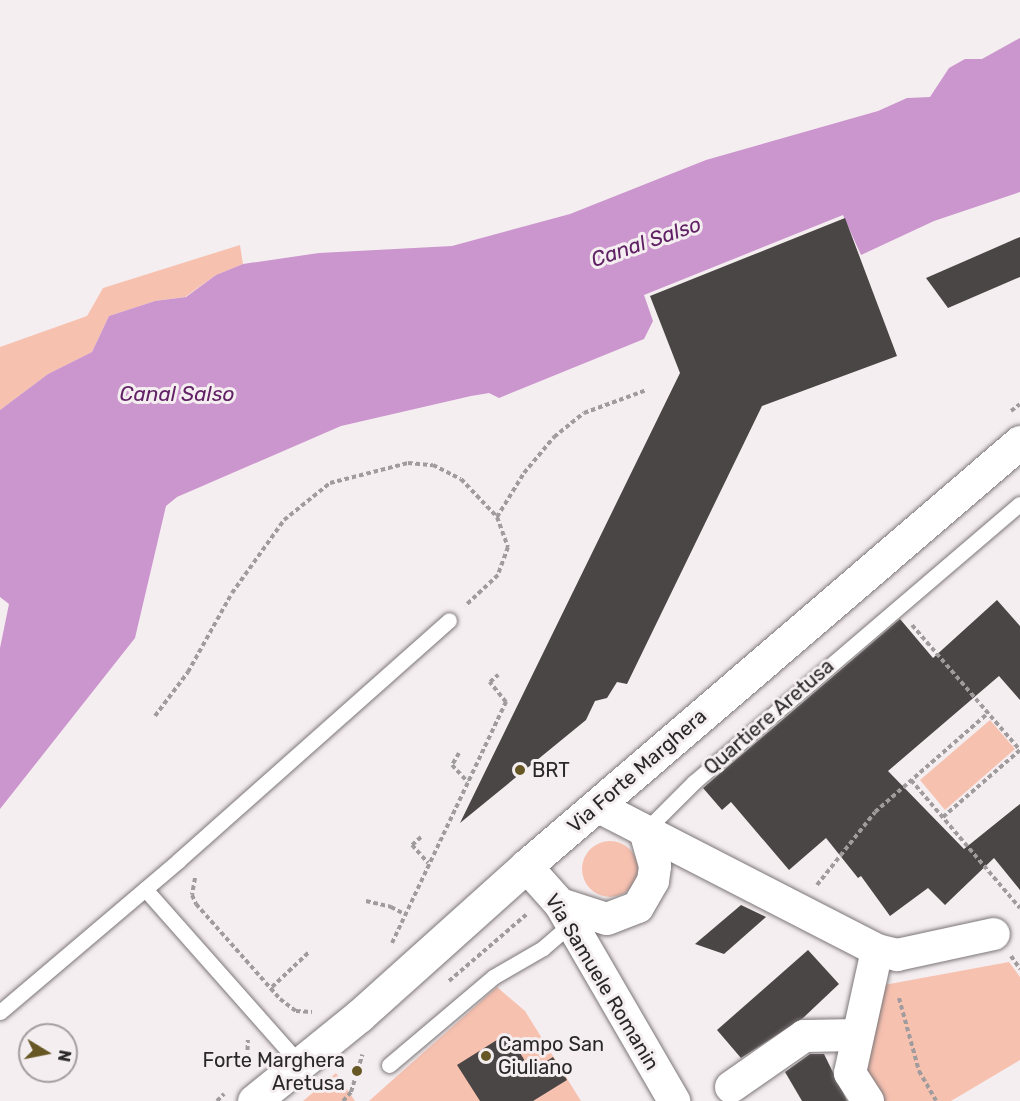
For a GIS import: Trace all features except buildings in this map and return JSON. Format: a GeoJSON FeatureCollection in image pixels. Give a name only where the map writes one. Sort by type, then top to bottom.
{"type":"FeatureCollection","features":[{"type":"Feature","properties":{"kind":"street","name":"Via Forte Marghera"},"geometry":{"type":"LineString","coordinates":[[254,1101],[300,1064],[526,866],[1020,442]]}},
{"type":"Feature","properties":{"kind":"street"},"geometry":{"type":"LineString","coordinates":[[597,806],[797,909],[887,952],[994,934]]}},
{"type":"Feature","properties":{"kind":"street"},"geometry":{"type":"LineString","coordinates":[[560,907],[607,919],[624,916],[638,907],[653,881],[655,866],[645,831]]}},
{"type":"Feature","properties":{"kind":"street","name":"Via Samuele Romanin"},"geometry":{"type":"LineString","coordinates":[[526,866],[560,907],[674,1101]]}},
{"type":"Feature","properties":{"kind":"street"},"geometry":{"type":"LineString","coordinates":[[868,1101],[850,1073],[858,1035],[887,952]]}},
{"type":"Feature","properties":{"kind":"street"},"geometry":{"type":"LineString","coordinates":[[731,1087],[804,1036],[858,1035]]}},
{"type":"Feature","properties":{"kind":"lane","name":"Quartiere Aretusa"},"geometry":{"type":"LineString","coordinates":[[645,831],[694,782],[896,606],[1020,504]]}},
{"type":"Feature","properties":{"kind":"lane"},"geometry":{"type":"LineString","coordinates":[[0,1012],[145,889],[448,620]]}},
{"type":"Feature","properties":{"kind":"lane"},"geometry":{"type":"LineString","coordinates":[[145,889],[300,1064]]}},
{"type":"Feature","properties":{"kind":"lane"},"geometry":{"type":"LineString","coordinates":[[389,1065],[493,977],[543,948],[560,907]]}},
{"type":"Feature","properties":{"kind":"path"},"geometry":{"type":"LineString","coordinates":[[497,517],[524,473],[554,437],[584,413],[647,390]]}},
{"type":"Feature","properties":{"kind":"path"},"geometry":{"type":"LineString","coordinates":[[155,716],[188,672],[232,593],[284,520],[330,483],[408,463],[433,465],[461,479],[497,517],[508,547],[504,562],[487,587],[448,620]]}},
{"type":"Feature","properties":{"kind":"path"},"geometry":{"type":"LineString","coordinates":[[896,606],[1020,750],[943,817]]}},
{"type":"Feature","properties":{"kind":"path"},"geometry":{"type":"LineString","coordinates":[[390,949],[404,914],[506,702],[490,682],[498,675]]}},
{"type":"Feature","properties":{"kind":"path"},"geometry":{"type":"LineString","coordinates":[[797,909],[875,812],[988,713]]}},
{"type":"Feature","properties":{"kind":"path"},"geometry":{"type":"LineString","coordinates":[[459,753],[452,765],[468,782]]}},
{"type":"Feature","properties":{"kind":"path"},"geometry":{"type":"LineString","coordinates":[[911,780],[1020,908]]}},
{"type":"Feature","properties":{"kind":"path"},"geometry":{"type":"LineString","coordinates":[[421,837],[412,846],[428,863]]}},
{"type":"Feature","properties":{"kind":"path"},"geometry":{"type":"LineString","coordinates":[[198,874],[193,887],[196,904],[272,987],[280,999],[296,1011],[308,1013],[321,1008]]}},
{"type":"Feature","properties":{"kind":"path"},"geometry":{"type":"LineString","coordinates":[[366,901],[391,907],[404,914]]}},
{"type":"Feature","properties":{"kind":"path"},"geometry":{"type":"LineString","coordinates":[[443,986],[560,907]]}},
{"type":"Feature","properties":{"kind":"path"},"geometry":{"type":"LineString","coordinates":[[272,987],[309,952]]}},
{"type":"Feature","properties":{"kind":"path"},"geometry":{"type":"LineString","coordinates":[[887,952],[919,1071],[936,1101]]}},
{"type":"Feature","properties":{"kind":"path"},"geometry":{"type":"LineString","coordinates":[[343,1101],[351,1092],[365,1050]]}},
{"type":"Feature","properties":{"kind":"shaded area"},"geometry":{"type":"Polygon","coordinates":[[[240,245],[243,264],[216,275],[185,297],[155,301],[109,316],[92,352],[48,374],[0,410],[0,347],[87,316],[103,288],[240,245]]]}},
{"type":"Feature","properties":{"kind":"shaded area"},"geometry":{"type":"Polygon","coordinates":[[[990,720],[1015,749],[945,810],[920,780],[990,720]]]}},
{"type":"Feature","properties":{"kind":"shaded area"},"geometry":{"type":"Polygon","coordinates":[[[610,841],[621,843],[630,849],[636,858],[638,869],[636,880],[630,889],[621,895],[610,897],[599,895],[590,889],[584,880],[582,869],[584,858],[590,849],[599,843],[610,841]]]}},
{"type":"Feature","properties":{"kind":"shaded area"},"geometry":{"type":"Polygon","coordinates":[[[1009,962],[1020,977],[1020,1060],[951,1101],[875,1101],[858,1074],[873,987],[1009,962]]]}},
{"type":"Feature","properties":{"kind":"shaded area","name":"Campo San Giuliano"},"geometry":{"type":"Polygon","coordinates":[[[497,987],[525,1011],[581,1101],[369,1101],[497,987]]]}},
{"type":"Feature","properties":{"kind":"shaded area"},"geometry":{"type":"Polygon","coordinates":[[[336,1073],[355,1101],[303,1101],[336,1073]]]}},
{"type":"Feature","properties":{"kind":"water","name":"Canal Salso"},"geometry":{"type":"Polygon","coordinates":[[[1020,38],[1020,192],[934,221],[861,255],[843,215],[644,295],[653,321],[644,339],[499,398],[489,393],[471,396],[341,426],[177,497],[166,506],[135,638],[0,809],[0,648],[9,604],[0,597],[0,410],[48,374],[92,352],[109,316],[155,301],[186,297],[216,275],[243,264],[319,253],[452,246],[570,214],[706,160],[878,111],[907,98],[930,97],[949,68],[965,59],[982,59],[1020,38]]]}},
{"type":"Feature","properties":{"kind":"place","name":"BRT"},"geometry":{"type":"Point","coordinates":[520,770]}},
{"type":"Feature","properties":{"kind":"place","name":"Campo San Giuliano"},"geometry":{"type":"Point","coordinates":[486,1056]}},
{"type":"Feature","properties":{"kind":"place","name":"Forte Marghera Aretusa"},"geometry":{"type":"Point","coordinates":[357,1071]}}]}
